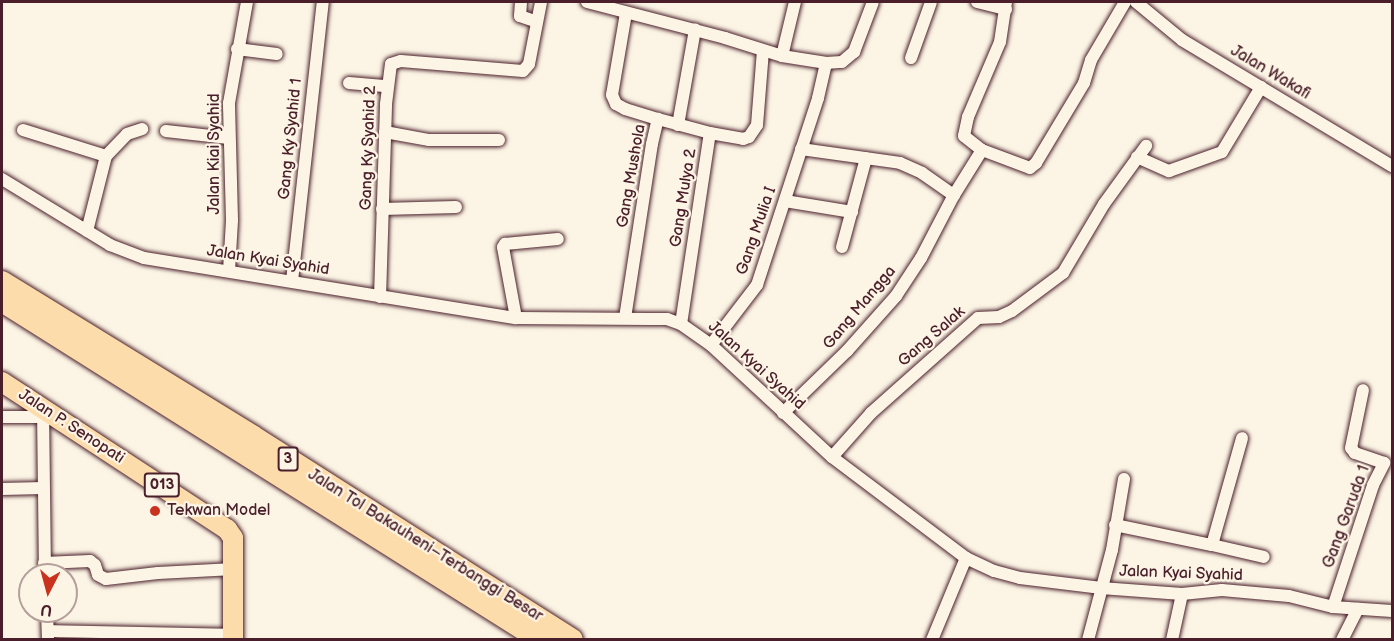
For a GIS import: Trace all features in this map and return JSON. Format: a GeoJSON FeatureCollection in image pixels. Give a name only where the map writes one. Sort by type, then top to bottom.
{"type":"FeatureCollection","features":[{"type":"Feature","properties":{"kind":"highway","name":"Jalan Tol Bakauheni–Terbanggi Besar"},"geometry":{"type":"LineString","coordinates":[[2,282],[252,436],[572,639]]}},
{"type":"Feature","properties":{"kind":"highway","name":"Jalan Tol Bakauheni–Terbanggi Besar"},"geometry":{"type":"LineString","coordinates":[[2,301],[541,639]]}},
{"type":"Feature","properties":{"kind":"main road","name":"Jalan P. Senopati"},"geometry":{"type":"LineString","coordinates":[[2,382],[43,413],[218,522],[233,538],[233,637]]}},
{"type":"Feature","properties":{"kind":"street","name":"Jalan Kiai Syahid"},"geometry":{"type":"LineString","coordinates":[[229,271],[232,220],[229,103],[246,2]]}},
{"type":"Feature","properties":{"kind":"street","name":"Gang Ky Syahid 1"},"geometry":{"type":"LineString","coordinates":[[292,280],[323,2]]}},
{"type":"Feature","properties":{"kind":"street"},"geometry":{"type":"LineString","coordinates":[[521,2],[520,16],[537,22]]}},
{"type":"Feature","properties":{"kind":"street","name":"Gang Ky Syahid 2"},"geometry":{"type":"LineString","coordinates":[[380,297],[387,86],[391,64],[401,61],[524,71],[529,64],[541,2]]}},
{"type":"Feature","properties":{"kind":"street"},"geometry":{"type":"LineString","coordinates":[[587,2],[695,30],[782,56],[826,63],[842,62],[854,52],[873,2]]}},
{"type":"Feature","properties":{"kind":"street"},"geometry":{"type":"LineString","coordinates":[[782,56],[795,2]]}},
{"type":"Feature","properties":{"kind":"street"},"geometry":{"type":"LineString","coordinates":[[911,58],[931,2]]}},
{"type":"Feature","properties":{"kind":"street"},"geometry":{"type":"LineString","coordinates":[[977,2],[1006,5],[1000,42],[963,130],[968,141],[982,150],[1025,168],[1033,166],[1084,83],[1091,60],[1125,2]]}},
{"type":"Feature","properties":{"kind":"street","name":"Jalan Wakafi"},"geometry":{"type":"LineString","coordinates":[[1136,2],[1182,40],[1392,166]]}},
{"type":"Feature","properties":{"kind":"street"},"geometry":{"type":"LineString","coordinates":[[626,13],[612,95],[616,104],[625,109],[658,119]]}},
{"type":"Feature","properties":{"kind":"street"},"geometry":{"type":"LineString","coordinates":[[678,125],[695,30]]}},
{"type":"Feature","properties":{"kind":"street"},"geometry":{"type":"LineString","coordinates":[[237,49],[277,54]]}},
{"type":"Feature","properties":{"kind":"street","name":"Gang Mulya 2"},"geometry":{"type":"LineString","coordinates":[[681,324],[710,133],[743,140],[754,132],[757,125],[763,51]]}},
{"type":"Feature","properties":{"kind":"street","name":"Gang Mulia I"},"geometry":{"type":"LineString","coordinates":[[711,345],[757,285],[776,222],[785,201],[826,63]]}},
{"type":"Feature","properties":{"kind":"street"},"geometry":{"type":"LineString","coordinates":[[349,83],[387,86]]}},
{"type":"Feature","properties":{"kind":"street"},"geometry":{"type":"LineString","coordinates":[[1137,157],[1169,171],[1222,152],[1262,87]]}},
{"type":"Feature","properties":{"kind":"street","name":"Gang Mushola"},"geometry":{"type":"LineString","coordinates":[[624,318],[658,119],[710,133]]}},
{"type":"Feature","properties":{"kind":"street"},"geometry":{"type":"LineString","coordinates":[[87,231],[106,156],[127,134],[141,129]]}},
{"type":"Feature","properties":{"kind":"street"},"geometry":{"type":"LineString","coordinates":[[23,130],[106,156]]}},
{"type":"Feature","properties":{"kind":"street"},"geometry":{"type":"LineString","coordinates":[[166,131],[229,138]]}},
{"type":"Feature","properties":{"kind":"street"},"geometry":{"type":"LineString","coordinates":[[385,132],[429,140],[499,140]]}},
{"type":"Feature","properties":{"kind":"street","name":"Gang Salak"},"geometry":{"type":"LineString","coordinates":[[832,457],[871,413],[978,318],[999,317],[1012,311],[1062,273],[1104,204],[1146,146]]}},
{"type":"Feature","properties":{"kind":"street"},"geometry":{"type":"LineString","coordinates":[[801,149],[900,163],[922,173],[954,195]]}},
{"type":"Feature","properties":{"kind":"street","name":"Gang Mangga"},"geometry":{"type":"LineString","coordinates":[[783,413],[847,351],[896,296],[921,258],[954,195],[982,150]]}},
{"type":"Feature","properties":{"kind":"street"},"geometry":{"type":"LineString","coordinates":[[842,246],[866,158]]}},
{"type":"Feature","properties":{"kind":"street","name":"Jalan Kyai Syahid"},"geometry":{"type":"LineString","coordinates":[[2,179],[110,245],[144,258],[292,280],[380,297],[516,318],[667,319],[681,324],[711,345],[832,457],[966,558],[1020,578],[1101,588],[1182,594],[1222,590],[1290,596],[1333,607],[1392,611]]}},
{"type":"Feature","properties":{"kind":"street"},"geometry":{"type":"LineString","coordinates":[[785,201],[852,212]]}},
{"type":"Feature","properties":{"kind":"street"},"geometry":{"type":"LineString","coordinates":[[382,209],[456,207]]}},
{"type":"Feature","properties":{"kind":"street"},"geometry":{"type":"LineString","coordinates":[[516,318],[503,247],[505,244],[558,239]]}},
{"type":"Feature","properties":{"kind":"street","name":"Gang Garuda 1"},"geometry":{"type":"LineString","coordinates":[[1333,607],[1369,496],[1388,462],[1355,453],[1351,448],[1363,390]]}},
{"type":"Feature","properties":{"kind":"street"},"geometry":{"type":"LineString","coordinates":[[2,417],[43,413],[44,563]]}},
{"type":"Feature","properties":{"kind":"street"},"geometry":{"type":"LineString","coordinates":[[1212,545],[1242,438]]}},
{"type":"Feature","properties":{"kind":"street"},"geometry":{"type":"LineString","coordinates":[[1088,639],[1112,550],[1124,479]]}},
{"type":"Feature","properties":{"kind":"street"},"geometry":{"type":"LineString","coordinates":[[2,489],[43,488]]}},
{"type":"Feature","properties":{"kind":"street"},"geometry":{"type":"LineString","coordinates":[[1115,525],[1264,557]]}},
{"type":"Feature","properties":{"kind":"street"},"geometry":{"type":"LineString","coordinates":[[932,639],[966,558]]}},
{"type":"Feature","properties":{"kind":"street"},"geometry":{"type":"LineString","coordinates":[[78,563],[90,561],[95,566],[98,575],[106,579],[158,573],[234,569]]}},
{"type":"Feature","properties":{"kind":"street"},"geometry":{"type":"LineString","coordinates":[[1172,639],[1182,594]]}},
{"type":"Feature","properties":{"kind":"street"},"geometry":{"type":"LineString","coordinates":[[1342,639],[1358,609]]}},
{"type":"Feature","properties":{"kind":"street"},"geometry":{"type":"LineString","coordinates":[[48,635],[233,637]]}},
{"type":"Feature","properties":{"kind":"place","name":"Tekwan Model"},"geometry":{"type":"Point","coordinates":[155,511]}}]}
